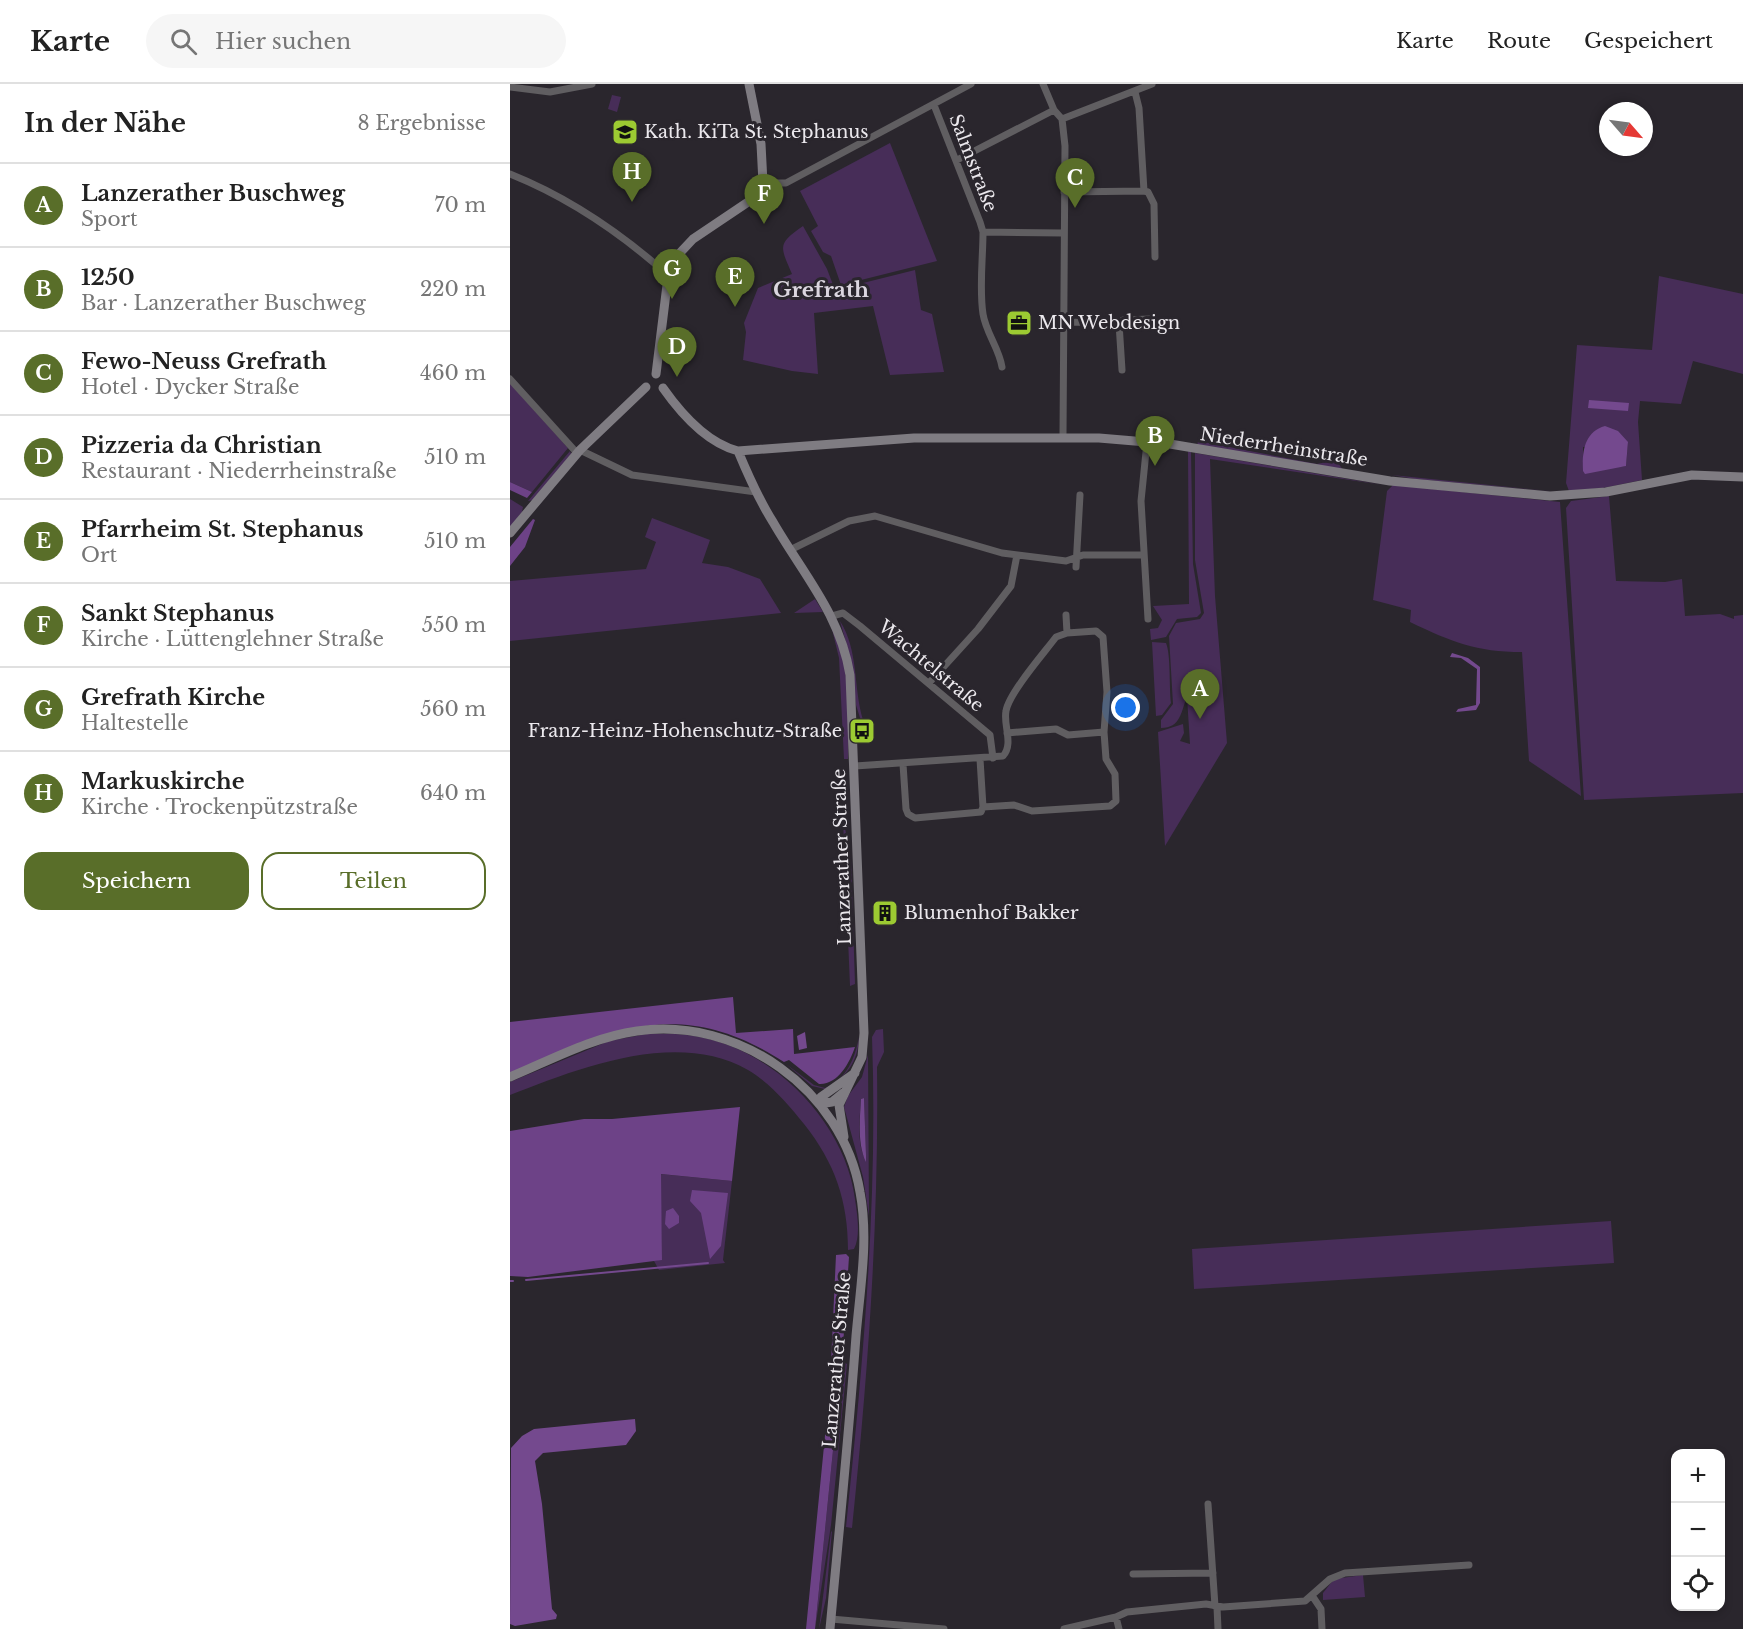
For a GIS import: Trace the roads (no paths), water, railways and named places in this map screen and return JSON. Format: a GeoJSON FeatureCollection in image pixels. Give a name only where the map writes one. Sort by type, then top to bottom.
{"type":"FeatureCollection","features":[{"type":"Feature","properties":{"kind":"main road"},"geometry":{"type":"LineString","coordinates":[[656,374],[669,276],[674,262],[683,248],[754,198],[763,183],[762,150],[749,84]]}},
{"type":"Feature","properties":{"kind":"main road"},"geometry":{"type":"LineString","coordinates":[[510,533],[579,452],[646,387],[648,377],[656,374]]}},
{"type":"Feature","properties":{"kind":"main road"},"geometry":{"type":"LineString","coordinates":[[646,387],[654,393],[663,388],[664,379],[656,374]]}},
{"type":"Feature","properties":{"kind":"main road","name":"Niederrheinstraße"},"geometry":{"type":"LineString","coordinates":[[663,388],[703,434],[726,448],[738,451],[914,438],[1063,436],[1147,442],[1346,475],[1550,496],[1606,492],[1692,475],[1743,477]]}},
{"type":"Feature","properties":{"kind":"main road","name":"Lanzerather Straße"},"geometry":{"type":"LineString","coordinates":[[738,451],[756,492],[832,615],[843,642],[850,675],[864,1033],[862,1057],[839,1112],[862,1200],[863,1251],[831,1624]]}},
{"type":"Feature","properties":{"kind":"main road","name":"Lanzerather Straße"},"geometry":{"type":"LineString","coordinates":[[510,1077],[613,1036],[652,1029],[686,1030],[724,1038],[756,1052],[795,1079],[819,1104],[849,1154]]}},
{"type":"Feature","properties":{"kind":"main road"},"geometry":{"type":"LineString","coordinates":[[846,1091],[832,1102],[819,1104],[821,1097],[855,1073]]}},
{"type":"Feature","properties":{"kind":"street"},"geometry":{"type":"LineString","coordinates":[[510,87],[550,92],[592,84]]}},
{"type":"Feature","properties":{"kind":"street"},"geometry":{"type":"LineString","coordinates":[[763,183],[786,183],[972,84]]}},
{"type":"Feature","properties":{"kind":"street"},"geometry":{"type":"LineString","coordinates":[[1043,84],[1054,110],[1062,119],[1063,436]]}},
{"type":"Feature","properties":{"kind":"street"},"geometry":{"type":"LineString","coordinates":[[1062,119],[1152,84]]}},
{"type":"Feature","properties":{"kind":"street"},"geometry":{"type":"LineString","coordinates":[[1135,92],[1139,108],[1144,191],[1154,204],[1155,257]]}},
{"type":"Feature","properties":{"kind":"street","name":"Salmstraße"},"geometry":{"type":"LineString","coordinates":[[934,105],[983,232],[983,314],[988,330],[998,348],[1002,367]]}},
{"type":"Feature","properties":{"kind":"street"},"geometry":{"type":"LineString","coordinates":[[957,160],[1054,110]]}},
{"type":"Feature","properties":{"kind":"street"},"geometry":{"type":"LineString","coordinates":[[510,174],[577,207],[623,237],[669,276]]}},
{"type":"Feature","properties":{"kind":"street"},"geometry":{"type":"LineString","coordinates":[[1064,192],[1144,191]]}},
{"type":"Feature","properties":{"kind":"street","name":"Salmstraße"},"geometry":{"type":"LineString","coordinates":[[983,232],[1063,233]]}},
{"type":"Feature","properties":{"kind":"street"},"geometry":{"type":"LineString","coordinates":[[1063,322],[1119,323],[1123,320],[1151,319]]}},
{"type":"Feature","properties":{"kind":"street"},"geometry":{"type":"LineString","coordinates":[[1119,323],[1122,370]]}},
{"type":"Feature","properties":{"kind":"street"},"geometry":{"type":"LineString","coordinates":[[510,379],[579,452],[632,475],[756,492]]}},
{"type":"Feature","properties":{"kind":"street"},"geometry":{"type":"LineString","coordinates":[[1147,442],[1141,501],[1148,619]]}},
{"type":"Feature","properties":{"kind":"street"},"geometry":{"type":"LineString","coordinates":[[1076,567],[1080,495]]}},
{"type":"Feature","properties":{"kind":"street"},"geometry":{"type":"LineString","coordinates":[[790,550],[849,521],[875,516],[983,549],[1017,555],[1066,561],[1076,556],[1144,555]]}},
{"type":"Feature","properties":{"kind":"street"},"geometry":{"type":"LineString","coordinates":[[929,683],[978,629],[1011,586],[1017,555]]}},
{"type":"Feature","properties":{"kind":"street","name":"Wachtelstraße"},"geometry":{"type":"LineString","coordinates":[[832,615],[840,612],[846,614],[990,735],[993,758],[1003,756],[1007,752],[1005,710],[1011,697],[1056,637],[1067,633]]}},
{"type":"Feature","properties":{"kind":"street"},"geometry":{"type":"LineString","coordinates":[[983,807],[1014,805],[1032,811],[1113,804],[1116,798],[1115,774],[1106,759],[1104,732],[1107,692],[1103,637],[1096,631],[1067,633],[1066,615]]}},
{"type":"Feature","properties":{"kind":"street"},"geometry":{"type":"LineString","coordinates":[[1006,733],[1056,729],[1068,735],[1104,732]]}},
{"type":"Feature","properties":{"kind":"street"},"geometry":{"type":"LineString","coordinates":[[855,766],[993,758]]}},
{"type":"Feature","properties":{"kind":"street"},"geometry":{"type":"LineString","coordinates":[[903,764],[906,808],[910,816],[915,818],[982,812],[980,759]]}},
{"type":"Feature","properties":{"kind":"street"},"geometry":{"type":"LineString","coordinates":[[1208,1504],[1218,1629]]}},
{"type":"Feature","properties":{"kind":"street"},"geometry":{"type":"LineString","coordinates":[[1064,1629],[1116,1617],[1127,1612],[1305,1602],[1330,1579],[1344,1573],[1469,1565]]}},
{"type":"Feature","properties":{"kind":"street"},"geometry":{"type":"LineString","coordinates":[[1133,1574],[1213,1573]]}},
{"type":"Feature","properties":{"kind":"street"},"geometry":{"type":"LineString","coordinates":[[1312,1597],[1321,1609],[1322,1629]]}},
{"type":"Feature","properties":{"kind":"street"},"geometry":{"type":"LineString","coordinates":[[1116,1617],[1119,1629]]}},
{"type":"Feature","properties":{"kind":"street"},"geometry":{"type":"LineString","coordinates":[[831,1624],[944,1629]]}},
{"type":"Feature","properties":{"kind":"waterway"},"geometry":{"type":"LineString","coordinates":[[526,1280],[708,1263]]}},
{"type":"Feature","properties":{"kind":"place","name":"Kath. KiTa St. Stephanus"},"geometry":{"type":"Point","coordinates":[625,132]}},
{"type":"Feature","properties":{"kind":"place","name":"Markuskirche"},"geometry":{"type":"Point","coordinates":[632,202]}},
{"type":"Feature","properties":{"kind":"place","name":"Fewo-Neuss Grefrath"},"geometry":{"type":"Point","coordinates":[1075,208]}},
{"type":"Feature","properties":{"kind":"place","name":"Sankt Stephanus"},"geometry":{"type":"Point","coordinates":[764,224]}},
{"type":"Feature","properties":{"kind":"place","name":"Grefrath Kirche"},"geometry":{"type":"Point","coordinates":[672,299]}},
{"type":"Feature","properties":{"kind":"place","name":"Pfarrheim St. Stephanus"},"geometry":{"type":"Point","coordinates":[735,307]}},
{"type":"Feature","properties":{"kind":"place","name":"MN Webdesign"},"geometry":{"type":"Point","coordinates":[1019,323]}},
{"type":"Feature","properties":{"kind":"place","name":"Pizzeria da Christian"},"geometry":{"type":"Point","coordinates":[677,377]}},
{"type":"Feature","properties":{"kind":"place","name":"1250"},"geometry":{"type":"Point","coordinates":[1155,466]}},
{"type":"Feature","properties":{"kind":"place","name":"Lanzerather Buschweg"},"geometry":{"type":"Point","coordinates":[1200,719]}},
{"type":"Feature","properties":{"kind":"place","name":"Franz-Heinz-Hohenschutz-Straße"},"geometry":{"type":"Point","coordinates":[862,731]}},
{"type":"Feature","properties":{"kind":"place","name":"Blumenhof Bakker"},"geometry":{"type":"Point","coordinates":[885,913]}},
{"type":"Feature","properties":{"kind":"district","name":"Grefrath"},"geometry":{"type":"Point","coordinates":[821,290]}}]}
